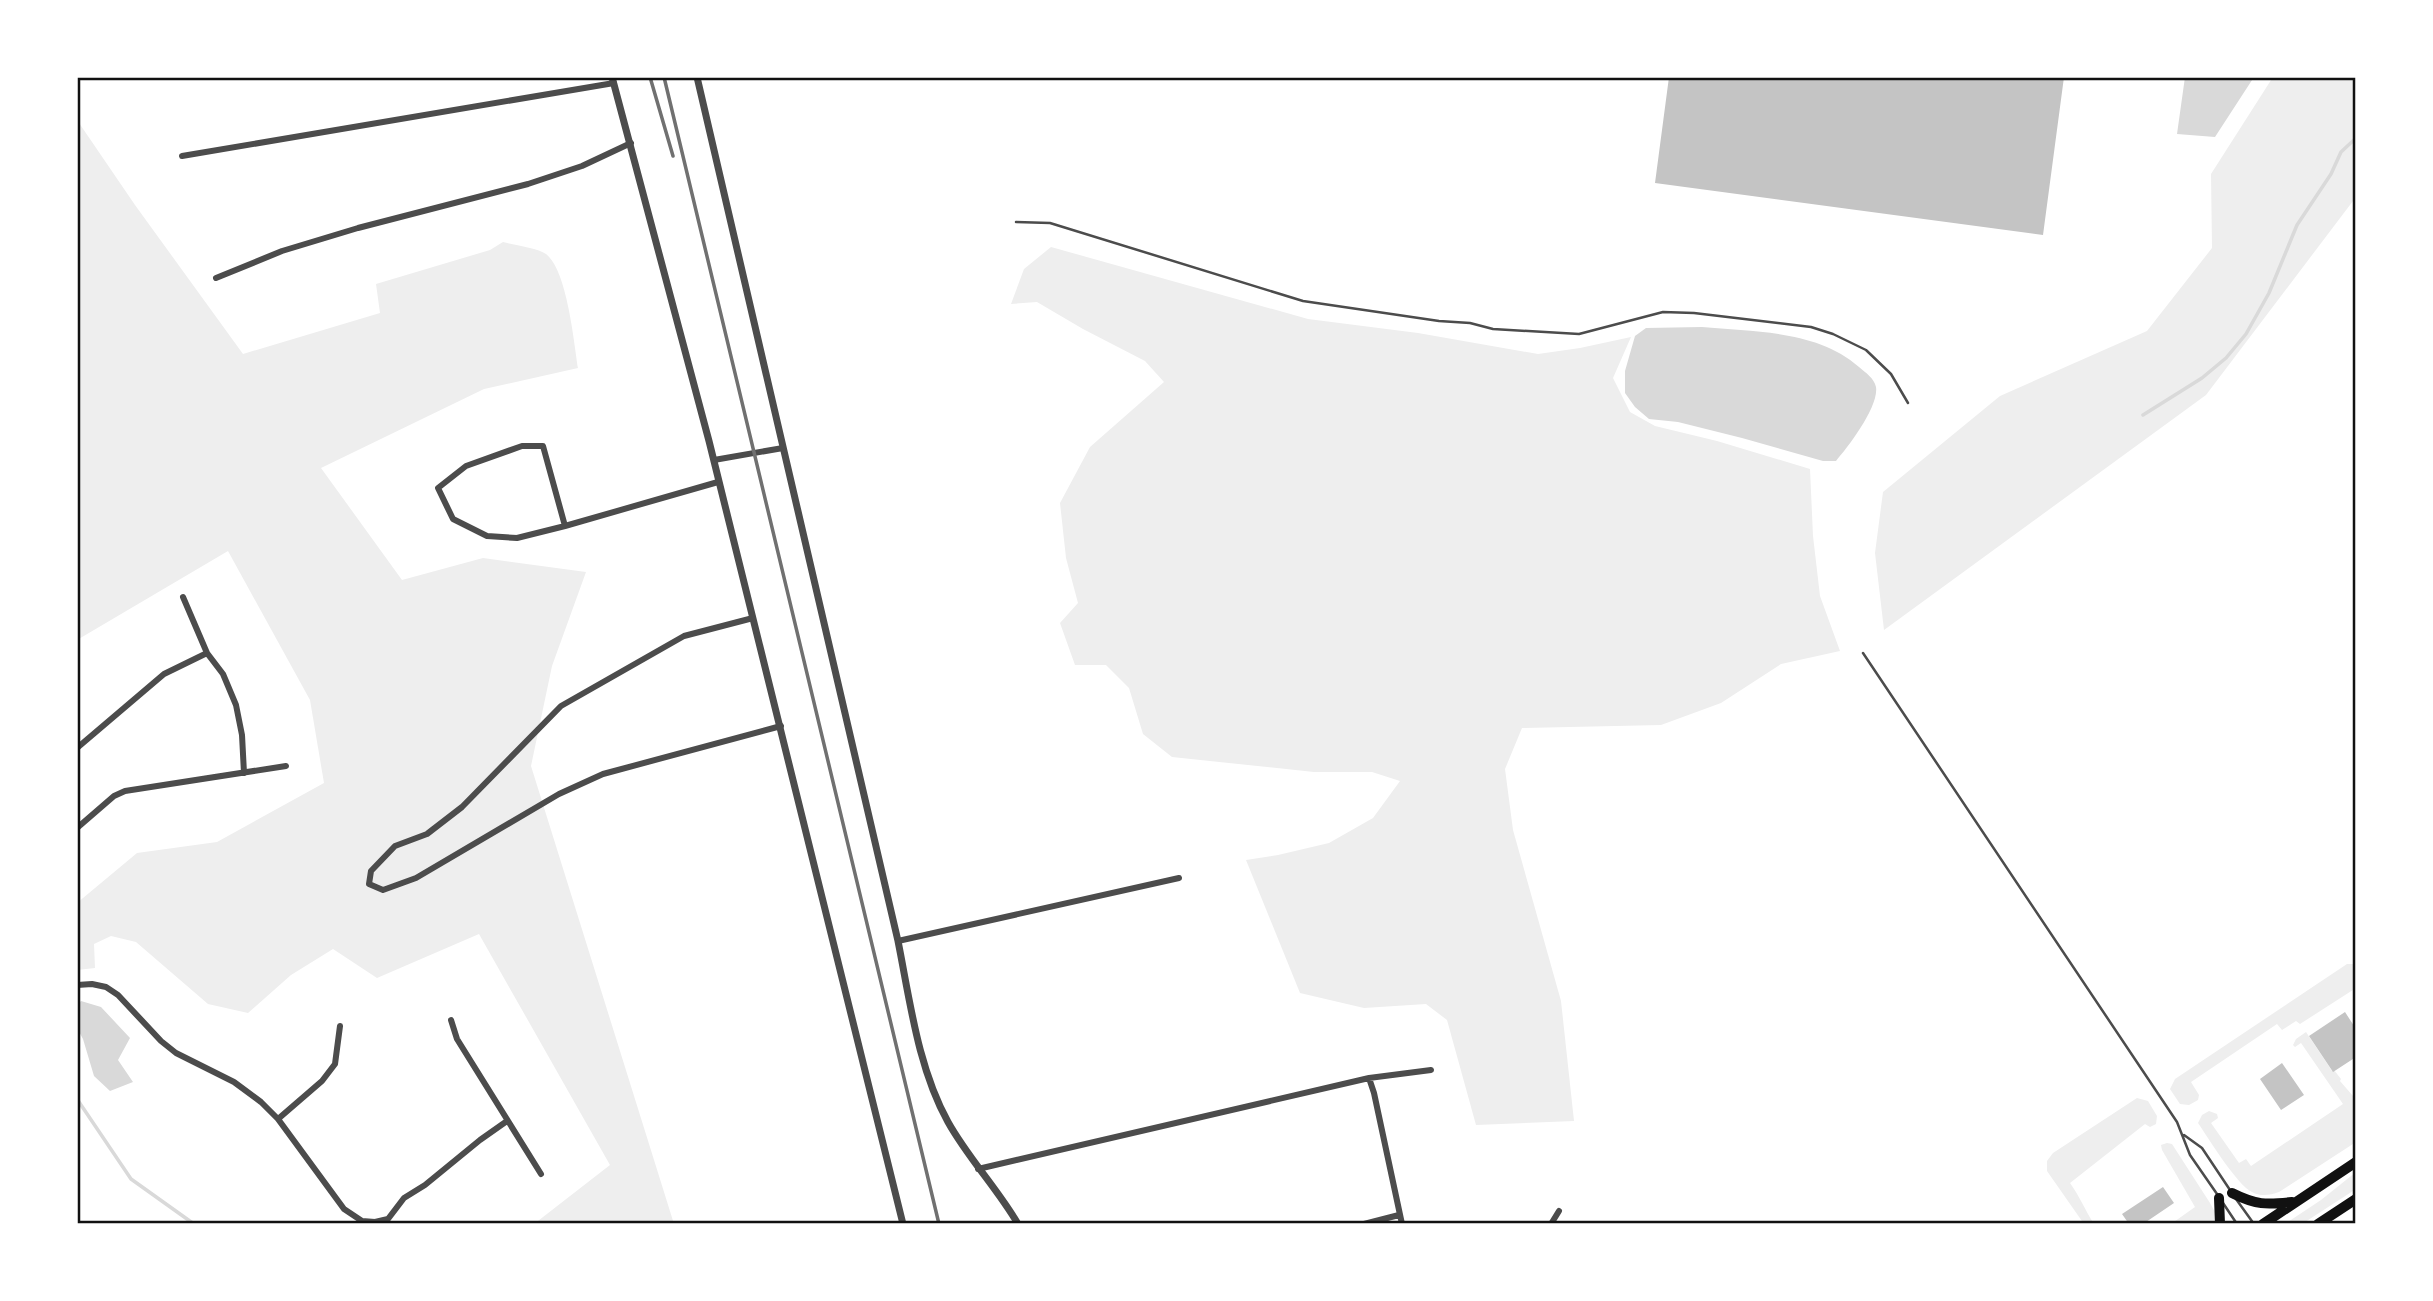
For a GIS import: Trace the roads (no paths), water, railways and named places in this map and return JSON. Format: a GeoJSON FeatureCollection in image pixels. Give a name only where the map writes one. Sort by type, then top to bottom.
{"type":"FeatureCollection","features":[{"type":"Feature","properties":{"kind":"highway"},"geometry":{"type":"LineString","coordinates":[[2263,1224],[2356,1162]]}},
{"type":"Feature","properties":{"kind":"highway"},"geometry":{"type":"LineString","coordinates":[[2232,1193],[2252,1203],[2269,1205],[2296,1202]]}},
{"type":"Feature","properties":{"kind":"highway"},"geometry":{"type":"LineString","coordinates":[[2219,1198],[2220,1224]]}},
{"type":"Feature","properties":{"kind":"highway"},"geometry":{"type":"LineString","coordinates":[[2318,1224],[2356,1199]]}},
{"type":"Feature","properties":{"kind":"street"},"geometry":{"type":"LineString","coordinates":[[697,77],[898,941],[923,1059],[946,1119],[1018,1224]]}},
{"type":"Feature","properties":{"kind":"street"},"geometry":{"type":"LineString","coordinates":[[183,156],[613,80],[714,460],[903,1224]]}},
{"type":"Feature","properties":{"kind":"street"},"geometry":{"type":"LineString","coordinates":[[216,278],[282,251],[358,228],[550,177],[582,166],[631,143]]}},
{"type":"Feature","properties":{"kind":"street"},"geometry":{"type":"LineString","coordinates":[[565,526],[543,446],[522,446],[490,456],[466,467],[438,488],[453,519],[487,536],[517,538],[565,526],[718,482]]}},
{"type":"Feature","properties":{"kind":"street"},"geometry":{"type":"LineString","coordinates":[[714,460],[783,448]]}},
{"type":"Feature","properties":{"kind":"street"},"geometry":{"type":"LineString","coordinates":[[183,597],[207,653],[223,674],[236,705],[242,735],[244,772]]}},
{"type":"Feature","properties":{"kind":"street"},"geometry":{"type":"LineString","coordinates":[[753,618],[684,636],[561,706],[462,807],[426,834],[395,846],[371,871],[369,884],[383,890],[416,878],[559,794],[603,774],[781,726]]}},
{"type":"Feature","properties":{"kind":"street"},"geometry":{"type":"LineString","coordinates":[[77,748],[164,674],[207,653]]}},
{"type":"Feature","properties":{"kind":"street"},"geometry":{"type":"LineString","coordinates":[[77,828],[114,796],[125,791],[286,766]]}},
{"type":"Feature","properties":{"kind":"street"},"geometry":{"type":"LineString","coordinates":[[898,941],[1179,878]]}},
{"type":"Feature","properties":{"kind":"street"},"geometry":{"type":"LineString","coordinates":[[77,985],[106,987],[118,995],[176,1054],[234,1082],[261,1102],[278,1119],[344,1209],[362,1220],[375,1222],[388,1219],[404,1198],[425,1185],[507,1121]]}},
{"type":"Feature","properties":{"kind":"street"},"geometry":{"type":"LineString","coordinates":[[450,1020],[457,1039],[541,1174]]}},
{"type":"Feature","properties":{"kind":"street"},"geometry":{"type":"LineString","coordinates":[[278,1119],[323,1081],[335,1064],[340,1026]]}},
{"type":"Feature","properties":{"kind":"street"},"geometry":{"type":"LineString","coordinates":[[978,1169],[1369,1078],[1431,1070]]}},
{"type":"Feature","properties":{"kind":"street"},"geometry":{"type":"LineString","coordinates":[[1369,1078],[1402,1224]]}},
{"type":"Feature","properties":{"kind":"street"},"geometry":{"type":"LineString","coordinates":[[1551,1224],[1559,1211]]}},
{"type":"Feature","properties":{"kind":"street"},"geometry":{"type":"LineString","coordinates":[[1364,1224],[1399,1215]]}},
{"type":"Feature","properties":{"kind":"lane"},"geometry":{"type":"LineString","coordinates":[[1016,222],[1050,223],[1303,300],[1439,321],[1470,323],[1493,329],[1579,334],[1663,312],[1694,313],[1811,327],[1866,350],[1891,374],[1908,403]]}},
{"type":"Feature","properties":{"kind":"lane"},"geometry":{"type":"LineString","coordinates":[[1863,653],[2184,1135],[2190,1155],[2237,1224]]}},
{"type":"Feature","properties":{"kind":"lane"},"geometry":{"type":"LineString","coordinates":[[2184,1135],[2202,1148],[2254,1224]]}},
{"type":"Feature","properties":{"kind":"waterway"},"geometry":{"type":"LineString","coordinates":[[2143,415],[2202,378],[2226,358],[2246,334],[2269,293],[2297,225],[2331,174],[2341,152],[2356,138]]}},
{"type":"Feature","properties":{"kind":"waterway"},"geometry":{"type":"LineString","coordinates":[[77,1099],[131,1179],[194,1224]]}},
{"type":"Feature","properties":{"kind":"railway"},"geometry":{"type":"LineString","coordinates":[[650,77],[673,156]]}},
{"type":"Feature","properties":{"kind":"railway"},"geometry":{"type":"LineString","coordinates":[[664,77],[939,1224]]}}]}
